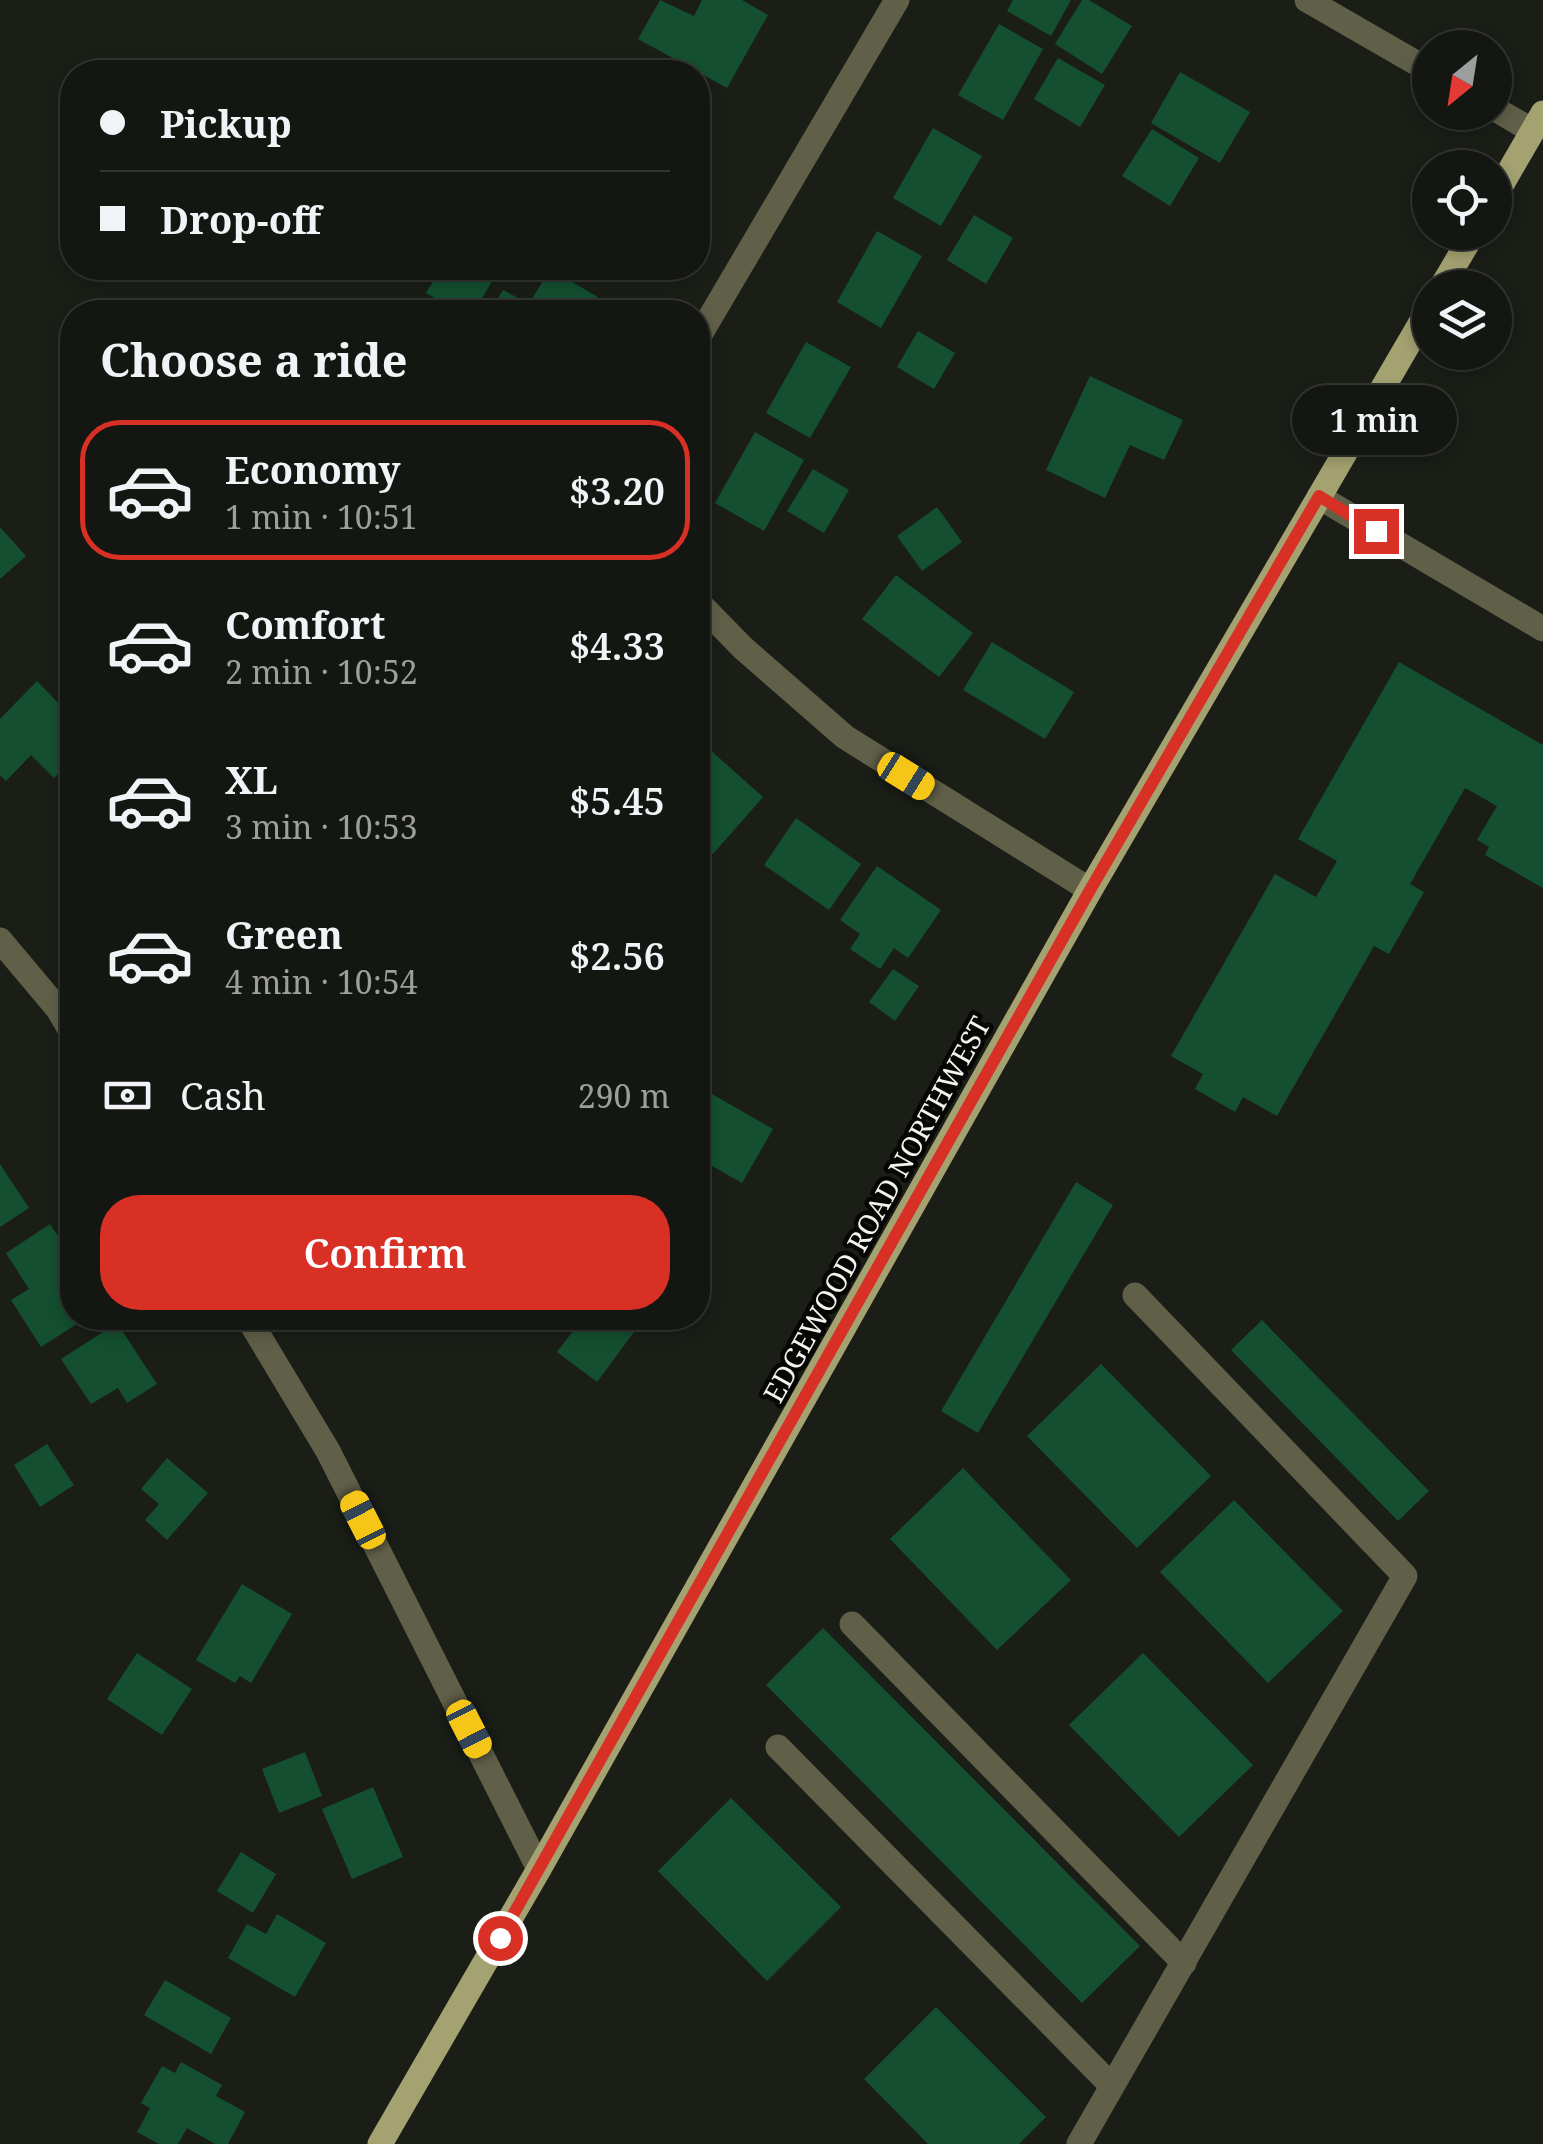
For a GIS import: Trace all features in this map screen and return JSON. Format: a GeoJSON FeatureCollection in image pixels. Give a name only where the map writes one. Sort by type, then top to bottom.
{"type":"FeatureCollection","features":[{"type":"Feature","properties":{"kind":"main road"},"geometry":{"type":"LineString","coordinates":[[1512,167],[1538,122]]}},
{"type":"Feature","properties":{"kind":"main road","name":"EDGEWOOD ROAD NORTHWEST"},"geometry":{"type":"LineString","coordinates":[[380,2144],[540,1869],[1090,890],[1412,338]]}},
{"type":"Feature","properties":{"kind":"street"},"geometry":{"type":"LineString","coordinates":[[710,318],[897,0]]}},
{"type":"Feature","properties":{"kind":"street"},"geometry":{"type":"LineString","coordinates":[[1307,0],[1412,61]]}},
{"type":"Feature","properties":{"kind":"street"},"geometry":{"type":"LineString","coordinates":[[1512,114],[1538,122]]}},
{"type":"Feature","properties":{"kind":"street"},"geometry":{"type":"LineString","coordinates":[[1319,496],[1543,630]]}},
{"type":"Feature","properties":{"kind":"street"},"geometry":{"type":"LineString","coordinates":[[710,615],[742,648],[844,737],[1090,890]]}},
{"type":"Feature","properties":{"kind":"street"},"geometry":{"type":"LineString","coordinates":[[0,940],[60,1011]]}},
{"type":"Feature","properties":{"kind":"street"},"geometry":{"type":"LineString","coordinates":[[1079,2144],[1405,1576],[1135,1295]]}},
{"type":"Feature","properties":{"kind":"street"},"geometry":{"type":"LineString","coordinates":[[255,1330],[328,1450],[540,1869]]}},
{"type":"Feature","properties":{"kind":"street"},"geometry":{"type":"LineString","coordinates":[[852,1624],[1184,1963]]}},
{"type":"Feature","properties":{"kind":"street"},"geometry":{"type":"LineString","coordinates":[[778,1748],[1112,2086]]}},
{"type":"Feature","properties":{"kind":"building"},"geometry":{"type":"Polygon","coordinates":[[[660,0],[694,16],[702,0],[742,0],[768,15],[727,88],[710,79],[710,60],[676,60],[638,39],[660,0]]]}},
{"type":"Feature","properties":{"kind":"building"},"geometry":{"type":"Polygon","coordinates":[[[1013,0],[1071,0],[1051,36],[1007,11],[1013,0]]]}},
{"type":"Feature","properties":{"kind":"building"},"geometry":{"type":"Polygon","coordinates":[[[1082,0],[1089,0],[1132,26],[1102,74],[1055,44],[1082,0]]]}},
{"type":"Feature","properties":{"kind":"building"},"geometry":{"type":"Polygon","coordinates":[[[999,24],[1043,49],[1003,120],[958,95],[999,24]]]}},
{"type":"Feature","properties":{"kind":"building"},"geometry":{"type":"Polygon","coordinates":[[[1058,58],[1105,85],[1080,127],[1034,99],[1058,58]]]}},
{"type":"Feature","properties":{"kind":"building"},"geometry":{"type":"Polygon","coordinates":[[[1180,72],[1250,112],[1220,163],[1151,123],[1180,72]]]}},
{"type":"Feature","properties":{"kind":"building"},"geometry":{"type":"Polygon","coordinates":[[[933,128],[982,156],[941,226],[893,198],[933,128]]]}},
{"type":"Feature","properties":{"kind":"building"},"geometry":{"type":"Polygon","coordinates":[[[1152,129],[1199,158],[1170,206],[1122,176],[1152,129]]]}},
{"type":"Feature","properties":{"kind":"building"},"geometry":{"type":"Polygon","coordinates":[[[974,215],[1013,238],[986,284],[947,260],[974,215]]]}},
{"type":"Feature","properties":{"kind":"building"},"geometry":{"type":"Polygon","coordinates":[[[877,231],[922,256],[881,328],[837,302],[877,231]]]}},
{"type":"Feature","properties":{"kind":"building"},"geometry":{"type":"Polygon","coordinates":[[[434,280],[493,280],[481,300],[439,300],[426,293],[434,280]]]}},
{"type":"Feature","properties":{"kind":"building"},"geometry":{"type":"Polygon","coordinates":[[[543,280],[569,280],[598,297],[596,300],[531,300],[543,280]]]}},
{"type":"Feature","properties":{"kind":"building"},"geometry":{"type":"Polygon","coordinates":[[[503,290],[522,300],[497,300],[503,290]]]}},
{"type":"Feature","properties":{"kind":"building"},"geometry":{"type":"Polygon","coordinates":[[[918,331],[955,353],[934,389],[897,367],[918,331]]]}},
{"type":"Feature","properties":{"kind":"building"},"geometry":{"type":"Polygon","coordinates":[[[806,342],[851,367],[810,438],[766,413],[806,342]]]}},
{"type":"Feature","properties":{"kind":"building"},"geometry":{"type":"Polygon","coordinates":[[[1090,376],[1183,420],[1164,460],[1130,445],[1105,498],[1046,470],[1090,376]]]}},
{"type":"Feature","properties":{"kind":"building"},"geometry":{"type":"Polygon","coordinates":[[[755,432],[804,460],[764,531],[715,503],[755,432]]]}},
{"type":"Feature","properties":{"kind":"building"},"geometry":{"type":"Polygon","coordinates":[[[813,469],[849,490],[824,533],[787,511],[813,469]]]}},
{"type":"Feature","properties":{"kind":"building"},"geometry":{"type":"Polygon","coordinates":[[[937,507],[962,542],[922,571],[897,536],[937,507]]]}},
{"type":"Feature","properties":{"kind":"building"},"geometry":{"type":"Polygon","coordinates":[[[0,527],[26,556],[0,579],[0,527]]]}},
{"type":"Feature","properties":{"kind":"building"},"geometry":{"type":"Polygon","coordinates":[[[896,575],[973,633],[939,677],[862,619],[896,575]]]}},
{"type":"Feature","properties":{"kind":"building"},"geometry":{"type":"Polygon","coordinates":[[[992,642],[1074,692],[1045,739],[963,690],[992,642]]]}},
{"type":"Feature","properties":{"kind":"building"},"geometry":{"type":"Polygon","coordinates":[[[1399,662],[1543,745],[1543,888],[1485,855],[1489,847],[1477,840],[1497,806],[1465,788],[1410,884],[1424,892],[1389,954],[1374,946],[1277,1116],[1243,1097],[1235,1112],[1195,1089],[1203,1074],[1171,1056],[1275,874],[1316,897],[1337,861],[1298,839],[1399,662]]]}},
{"type":"Feature","properties":{"kind":"building"},"geometry":{"type":"Polygon","coordinates":[[[37,681],[60,705],[60,772],[54,778],[31,755],[6,781],[0,775],[0,719],[37,681]]]}},
{"type":"Feature","properties":{"kind":"building"},"geometry":{"type":"Polygon","coordinates":[[[710,750],[763,797],[713,854],[710,851],[710,750]]]}},
{"type":"Feature","properties":{"kind":"building"},"geometry":{"type":"Polygon","coordinates":[[[796,818],[861,864],[829,910],[764,865],[796,818]]]}},
{"type":"Feature","properties":{"kind":"building"},"geometry":{"type":"Polygon","coordinates":[[[877,866],[941,910],[908,958],[894,948],[880,969],[850,949],[860,934],[840,920],[877,866]]]}},
{"type":"Feature","properties":{"kind":"building"},"geometry":{"type":"Polygon","coordinates":[[[893,969],[919,986],[895,1021],[869,1002],[893,969]]]}},
{"type":"Feature","properties":{"kind":"building"},"geometry":{"type":"Polygon","coordinates":[[[710,1093],[773,1129],[742,1183],[710,1165],[710,1093]]]}},
{"type":"Feature","properties":{"kind":"building"},"geometry":{"type":"Polygon","coordinates":[[[0,1164],[29,1208],[0,1227],[0,1164]]]}},
{"type":"Feature","properties":{"kind":"building"},"geometry":{"type":"Polygon","coordinates":[[[1076,1182],[1113,1205],[978,1433],[941,1411],[1076,1182]]]}},
{"type":"Feature","properties":{"kind":"building"},"geometry":{"type":"Polygon","coordinates":[[[50,1224],[60,1239],[60,1330],[67,1330],[41,1347],[11,1300],[29,1289],[6,1253],[50,1224]]]}},
{"type":"Feature","properties":{"kind":"building"},"geometry":{"type":"Polygon","coordinates":[[[1262,1320],[1429,1491],[1398,1521],[1231,1350],[1262,1320]]]}},
{"type":"Feature","properties":{"kind":"building"},"geometry":{"type":"Polygon","coordinates":[[[106,1330],[122,1330],[157,1384],[127,1403],[118,1388],[91,1404],[61,1359],[106,1330]]]}},
{"type":"Feature","properties":{"kind":"building"},"geometry":{"type":"Polygon","coordinates":[[[574,1330],[634,1332],[597,1382],[557,1352],[574,1330]]]}},
{"type":"Feature","properties":{"kind":"building"},"geometry":{"type":"Polygon","coordinates":[[[1101,1364],[1211,1476],[1137,1548],[1027,1436],[1101,1364]]]}},
{"type":"Feature","properties":{"kind":"building"},"geometry":{"type":"Polygon","coordinates":[[[47,1444],[74,1485],[40,1507],[14,1465],[47,1444]]]}},
{"type":"Feature","properties":{"kind":"building"},"geometry":{"type":"Polygon","coordinates":[[[167,1458],[208,1493],[167,1540],[145,1520],[159,1504],[141,1489],[167,1458]]]}},
{"type":"Feature","properties":{"kind":"building"},"geometry":{"type":"Polygon","coordinates":[[[963,1468],[1071,1580],[997,1650],[890,1539],[963,1468]]]}},
{"type":"Feature","properties":{"kind":"building"},"geometry":{"type":"Polygon","coordinates":[[[1234,1500],[1343,1611],[1268,1683],[1160,1572],[1234,1500]]]}},
{"type":"Feature","properties":{"kind":"building"},"geometry":{"type":"Polygon","coordinates":[[[242,1584],[292,1614],[251,1683],[240,1676],[235,1683],[196,1660],[242,1584]]]}},
{"type":"Feature","properties":{"kind":"building"},"geometry":{"type":"Polygon","coordinates":[[[823,1628],[1140,1946],[1082,2003],[766,1685],[823,1628]]]}},
{"type":"Feature","properties":{"kind":"building"},"geometry":{"type":"Polygon","coordinates":[[[137,1653],[192,1689],[162,1735],[107,1699],[137,1653]]]}},
{"type":"Feature","properties":{"kind":"building"},"geometry":{"type":"Polygon","coordinates":[[[1143,1653],[1253,1765],[1179,1837],[1069,1725],[1143,1653]]]}},
{"type":"Feature","properties":{"kind":"building"},"geometry":{"type":"Polygon","coordinates":[[[305,1752],[322,1796],[279,1813],[262,1769],[305,1752]]]}},
{"type":"Feature","properties":{"kind":"building"},"geometry":{"type":"Polygon","coordinates":[[[373,1787],[403,1857],[352,1879],[322,1809],[373,1787]]]}},
{"type":"Feature","properties":{"kind":"building"},"geometry":{"type":"Polygon","coordinates":[[[731,1798],[841,1907],[767,1981],[658,1871],[731,1798]]]}},
{"type":"Feature","properties":{"kind":"building"},"geometry":{"type":"Polygon","coordinates":[[[241,1852],[276,1874],[253,1913],[217,1891],[241,1852]]]}},
{"type":"Feature","properties":{"kind":"building"},"geometry":{"type":"Polygon","coordinates":[[[277,1914],[326,1943],[295,1997],[228,1958],[247,1924],[266,1934],[277,1914]]]}},
{"type":"Feature","properties":{"kind":"building"},"geometry":{"type":"Polygon","coordinates":[[[165,1980],[231,2018],[211,2054],[144,2015],[165,1980]]]}},
{"type":"Feature","properties":{"kind":"building"},"geometry":{"type":"Polygon","coordinates":[[[936,2007],[1046,2117],[1019,2144],[928,2144],[864,2079],[936,2007]]]}},
{"type":"Feature","properties":{"kind":"building"},"geometry":{"type":"Polygon","coordinates":[[[181,2062],[222,2085],[216,2096],[245,2112],[228,2144],[215,2144],[187,2128],[178,2144],[159,2144],[137,2132],[150,2108],[141,2103],[162,2066],[175,2073],[181,2062]]]}},
{"type":"Feature","properties":{"kind":"route"},"geometry":{"type":"LineString","coordinates":[[500,1938],[1090,890],[1319,496],[1376,531]]}}]}
